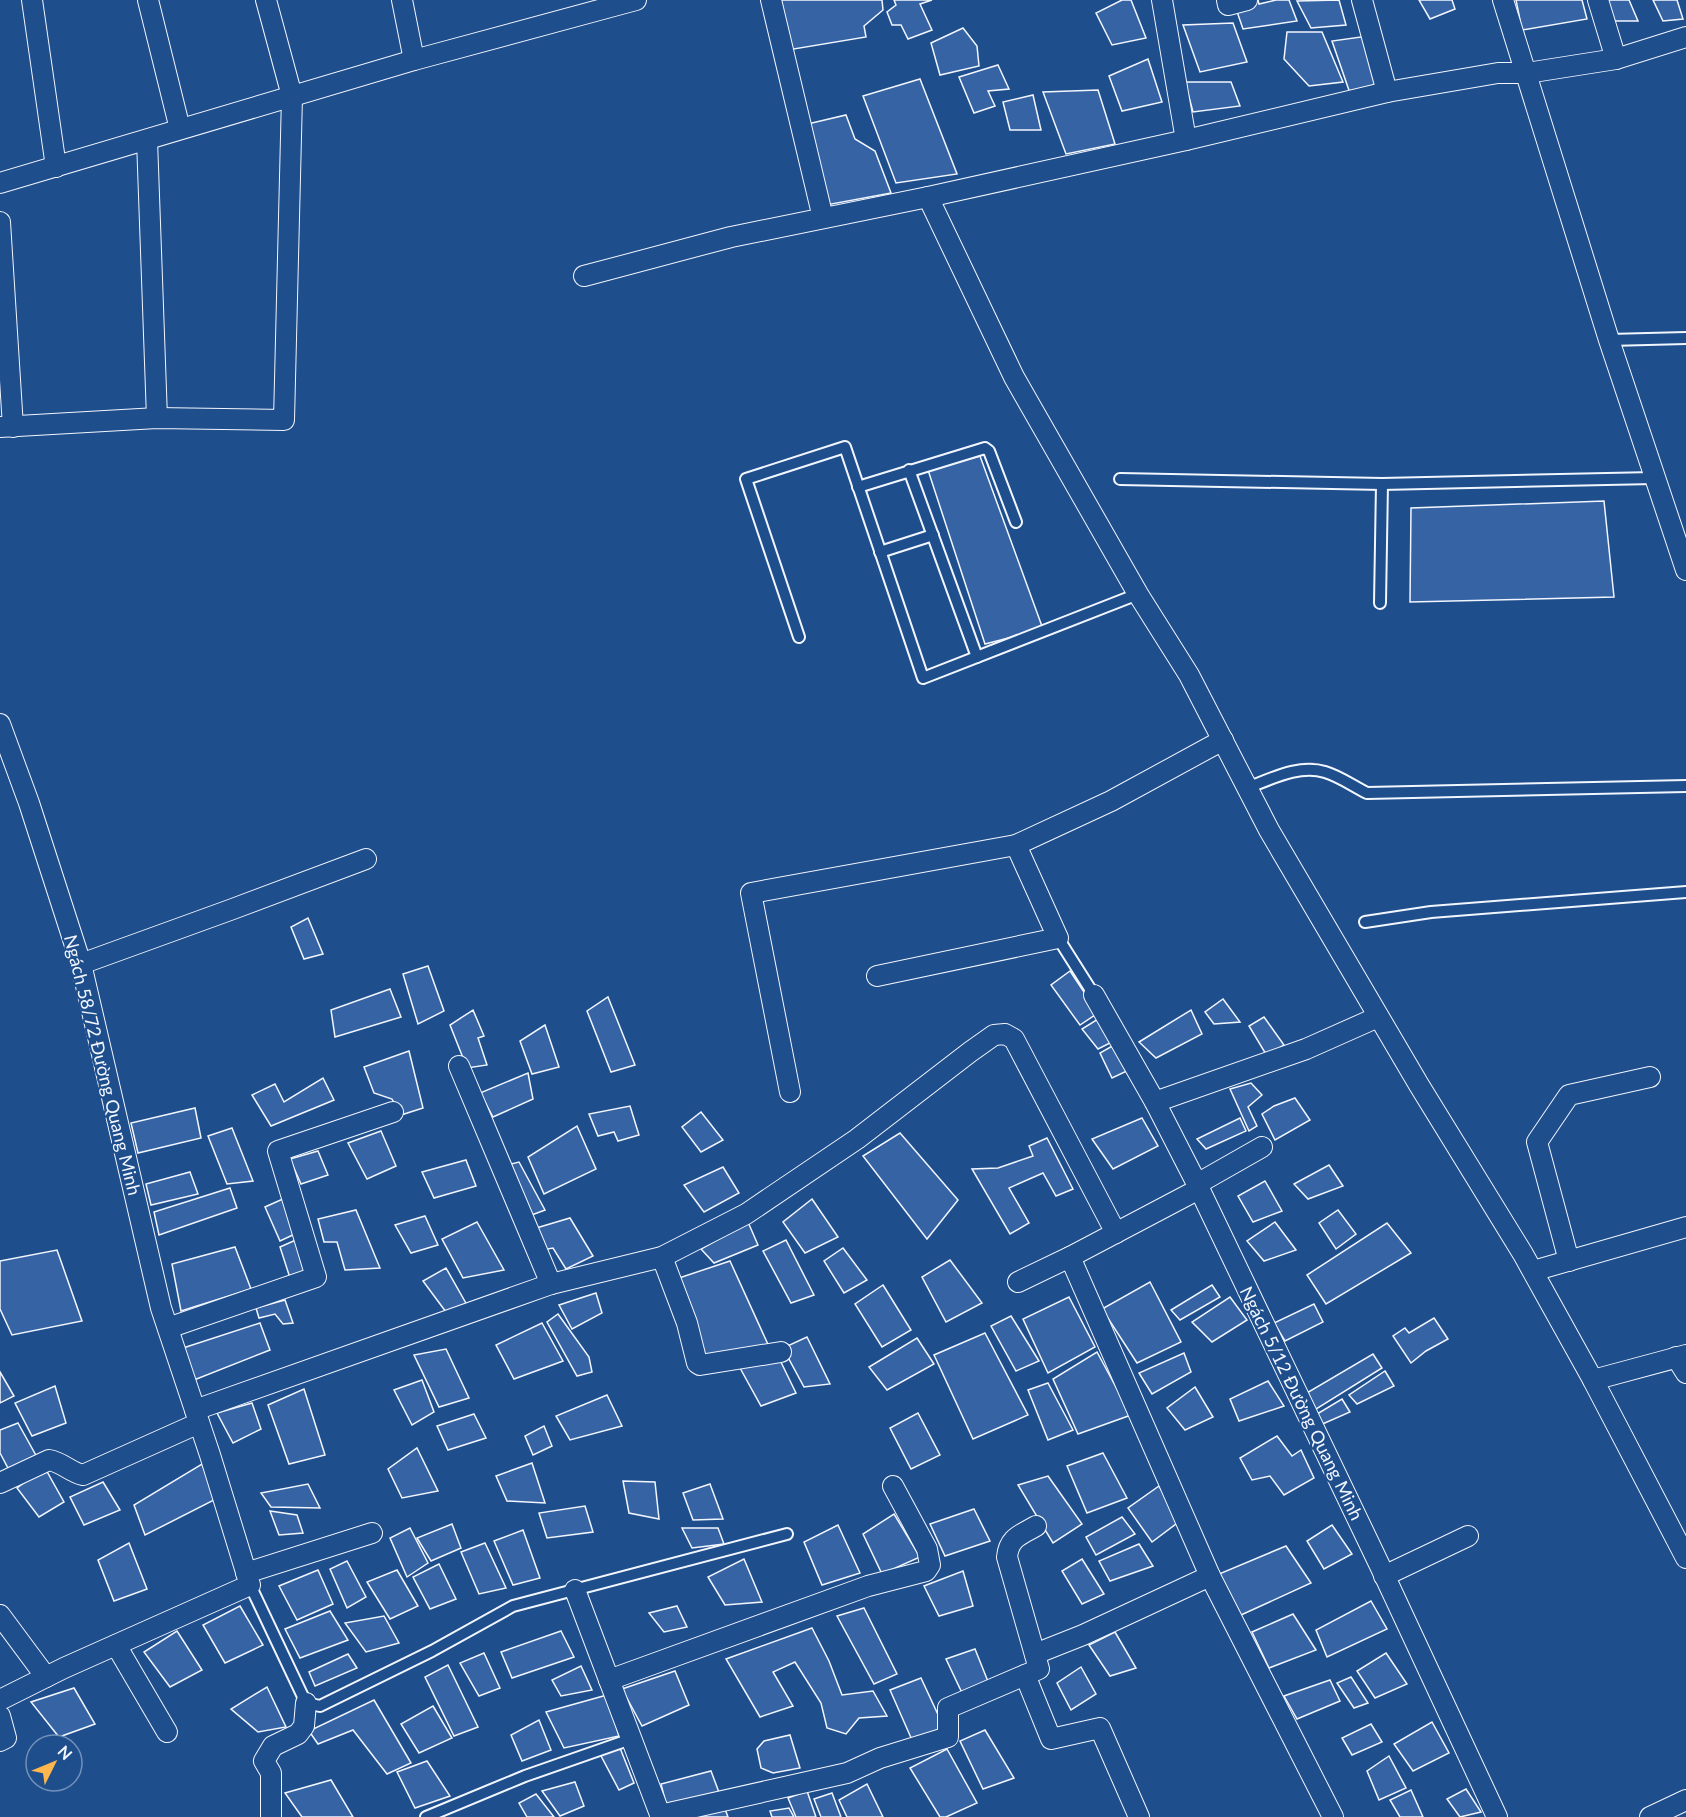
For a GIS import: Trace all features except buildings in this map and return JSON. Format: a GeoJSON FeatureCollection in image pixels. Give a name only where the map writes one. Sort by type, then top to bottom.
{"type":"FeatureCollection","features":[{"type":"Feature","properties":{"kind":"street"},"geometry":{"type":"LineString","coordinates":[[32,0],[56,167]]}},
{"type":"Feature","properties":{"kind":"street"},"geometry":{"type":"LineString","coordinates":[[148,0],[180,129]]}},
{"type":"Feature","properties":{"kind":"street"},"geometry":{"type":"LineString","coordinates":[[0,222],[6,427],[157,418],[284,420],[292,96],[266,0]]}},
{"type":"Feature","properties":{"kind":"street"},"geometry":{"type":"LineString","coordinates":[[402,0],[414,60]]}},
{"type":"Feature","properties":{"kind":"street"},"geometry":{"type":"LineString","coordinates":[[0,183],[414,60],[636,0]]}},
{"type":"Feature","properties":{"kind":"street"},"geometry":{"type":"LineString","coordinates":[[771,0],[823,218]]}},
{"type":"Feature","properties":{"kind":"street"},"geometry":{"type":"LineString","coordinates":[[1162,0],[1186,140]]}},
{"type":"Feature","properties":{"kind":"street"},"geometry":{"type":"LineString","coordinates":[[1227,0],[1228,4],[1247,0]]}},
{"type":"Feature","properties":{"kind":"street"},"geometry":{"type":"LineString","coordinates":[[1362,0],[1386,92]]}},
{"type":"Feature","properties":{"kind":"street"},"geometry":{"type":"LineString","coordinates":[[1503,0],[1609,340],[1686,570]]}},
{"type":"Feature","properties":{"kind":"street"},"geometry":{"type":"LineString","coordinates":[[1598,0],[1616,59]]}},
{"type":"Feature","properties":{"kind":"street"},"geometry":{"type":"LineString","coordinates":[[584,276],[731,237],[928,197],[1186,140],[1386,92],[1498,73],[1527,73],[1616,59],[1686,37]]}},
{"type":"Feature","properties":{"kind":"street"},"geometry":{"type":"LineString","coordinates":[[147,140],[157,418]]}},
{"type":"Feature","properties":{"kind":"street"},"geometry":{"type":"LineString","coordinates":[[928,197],[1014,377],[1137,594],[1190,675],[1269,830],[1378,1017],[1533,1271],[1686,1558]]}},
{"type":"Feature","properties":{"kind":"street","name":"Ngách 58/72 Đường Quang Minh"},"geometry":{"type":"LineString","coordinates":[[0,724],[29,803],[81,964],[161,1308],[248,1579]]}},
{"type":"Feature","properties":{"kind":"street"},"geometry":{"type":"LineString","coordinates":[[790,1092],[751,893],[1016,845],[1111,801],[1223,740]]}},
{"type":"Feature","properties":{"kind":"street"},"geometry":{"type":"LineString","coordinates":[[877,976],[1058,938],[1016,845]]}},
{"type":"Feature","properties":{"kind":"street"},"geometry":{"type":"LineString","coordinates":[[81,964],[366,859]]}},
{"type":"Feature","properties":{"kind":"street","name":"Ngách 5/12 Đường Quang Minh"},"geometry":{"type":"LineString","coordinates":[[1094,995],[1155,1102],[1198,1186],[1497,1817]]}},
{"type":"Feature","properties":{"kind":"street"},"geometry":{"type":"LineString","coordinates":[[1155,1102],[1306,1049],[1378,1017]]}},
{"type":"Feature","properties":{"kind":"street"},"geometry":{"type":"LineString","coordinates":[[0,1483],[49,1460],[57,1461],[75,1473],[83,1475],[197,1417],[551,1284],[662,1257],[746,1214],[857,1139],[994,1035],[1005,1034],[1014,1039],[1116,1233]]}},
{"type":"Feature","properties":{"kind":"street"},"geometry":{"type":"LineString","coordinates":[[459,1066],[551,1284]]}},
{"type":"Feature","properties":{"kind":"street"},"geometry":{"type":"LineString","coordinates":[[1569,1261],[1537,1142],[1569,1095],[1650,1077]]}},
{"type":"Feature","properties":{"kind":"street"},"geometry":{"type":"LineString","coordinates":[[168,1328],[316,1277],[278,1151],[393,1112]]}},
{"type":"Feature","properties":{"kind":"street"},"geometry":{"type":"LineString","coordinates":[[1018,1282],[1116,1233],[1262,1147]]}},
{"type":"Feature","properties":{"kind":"street"},"geometry":{"type":"LineString","coordinates":[[1533,1271],[1686,1227]]}},
{"type":"Feature","properties":{"kind":"street"},"geometry":{"type":"LineString","coordinates":[[662,1257],[687,1323],[697,1363],[700,1365],[781,1352]]}},
{"type":"Feature","properties":{"kind":"street"},"geometry":{"type":"LineString","coordinates":[[1070,1257],[1210,1576],[1333,1817]]}},
{"type":"Feature","properties":{"kind":"street"},"geometry":{"type":"LineString","coordinates":[[1593,1380],[1683,1362]]}},
{"type":"Feature","properties":{"kind":"street"},"geometry":{"type":"LineString","coordinates":[[609,1680],[868,1586],[927,1571],[930,1565],[927,1550],[893,1486]]}},
{"type":"Feature","properties":{"kind":"street"},"geometry":{"type":"LineString","coordinates":[[575,1590],[660,1816],[847,1773],[880,1758],[948,1737],[948,1708],[1039,1669],[1006,1557],[1014,1539],[1036,1526]]}},
{"type":"Feature","properties":{"kind":"street"},"geometry":{"type":"LineString","coordinates":[[0,1700],[248,1579],[372,1533]]}},
{"type":"Feature","properties":{"kind":"street"},"geometry":{"type":"LineString","coordinates":[[1384,1576],[1468,1536]]}},
{"type":"Feature","properties":{"kind":"street"},"geometry":{"type":"LineString","coordinates":[[1035,1654],[1083,1635],[1210,1576]]}},
{"type":"Feature","properties":{"kind":"street"},"geometry":{"type":"LineString","coordinates":[[0,1615],[46,1677]]}},
{"type":"Feature","properties":{"kind":"street"},"geometry":{"type":"LineString","coordinates":[[116,1645],[167,1732]]}},
{"type":"Feature","properties":{"kind":"street"},"geometry":{"type":"LineString","coordinates":[[1025,1675],[1051,1739],[1100,1728],[1139,1817]]}},
{"type":"Feature","properties":{"kind":"street"},"geometry":{"type":"LineString","coordinates":[[271,1817],[271,1773],[264,1761],[273,1746],[298,1734],[304,1726],[306,1702]]}},
{"type":"Feature","properties":{"kind":"street"},"geometry":{"type":"LineString","coordinates":[[0,1716],[6,1738],[0,1741]]}},
{"type":"Feature","properties":{"kind":"street"},"geometry":{"type":"LineString","coordinates":[[1650,1817],[1686,1800]]}},
{"type":"Feature","properties":{"kind":"lane"},"geometry":{"type":"LineString","coordinates":[[1609,340],[1686,338]]}},
{"type":"Feature","properties":{"kind":"lane"},"geometry":{"type":"LineString","coordinates":[[799,637],[746,479],[845,447],[923,678],[1137,594]]}},
{"type":"Feature","properties":{"kind":"lane"},"geometry":{"type":"LineString","coordinates":[[858,487],[972,451],[987,449],[1016,522]]}},
{"type":"Feature","properties":{"kind":"lane"},"geometry":{"type":"LineString","coordinates":[[909,470],[977,657]]}},
{"type":"Feature","properties":{"kind":"lane"},"geometry":{"type":"LineString","coordinates":[[1120,479],[1382,484],[1654,478]]}},
{"type":"Feature","properties":{"kind":"lane"},"geometry":{"type":"LineString","coordinates":[[1380,603],[1382,484]]}},
{"type":"Feature","properties":{"kind":"lane"},"geometry":{"type":"LineString","coordinates":[[880,552],[933,535]]}},
{"type":"Feature","properties":{"kind":"lane"},"geometry":{"type":"LineString","coordinates":[[1247,788],[1284,774],[1311,769],[1326,772],[1367,793],[1686,786]]}},
{"type":"Feature","properties":{"kind":"lane"},"geometry":{"type":"LineString","coordinates":[[1365,922],[1431,912],[1686,891]]}},
{"type":"Feature","properties":{"kind":"lane"},"geometry":{"type":"LineString","coordinates":[[1058,938],[1094,995]]}},
{"type":"Feature","properties":{"kind":"lane"},"geometry":{"type":"LineString","coordinates":[[248,1579],[306,1702],[320,1706],[432,1651],[513,1606],[787,1534]]}},
{"type":"Feature","properties":{"kind":"lane"},"geometry":{"type":"LineString","coordinates":[[426,1817],[525,1776],[631,1739]]}}]}
